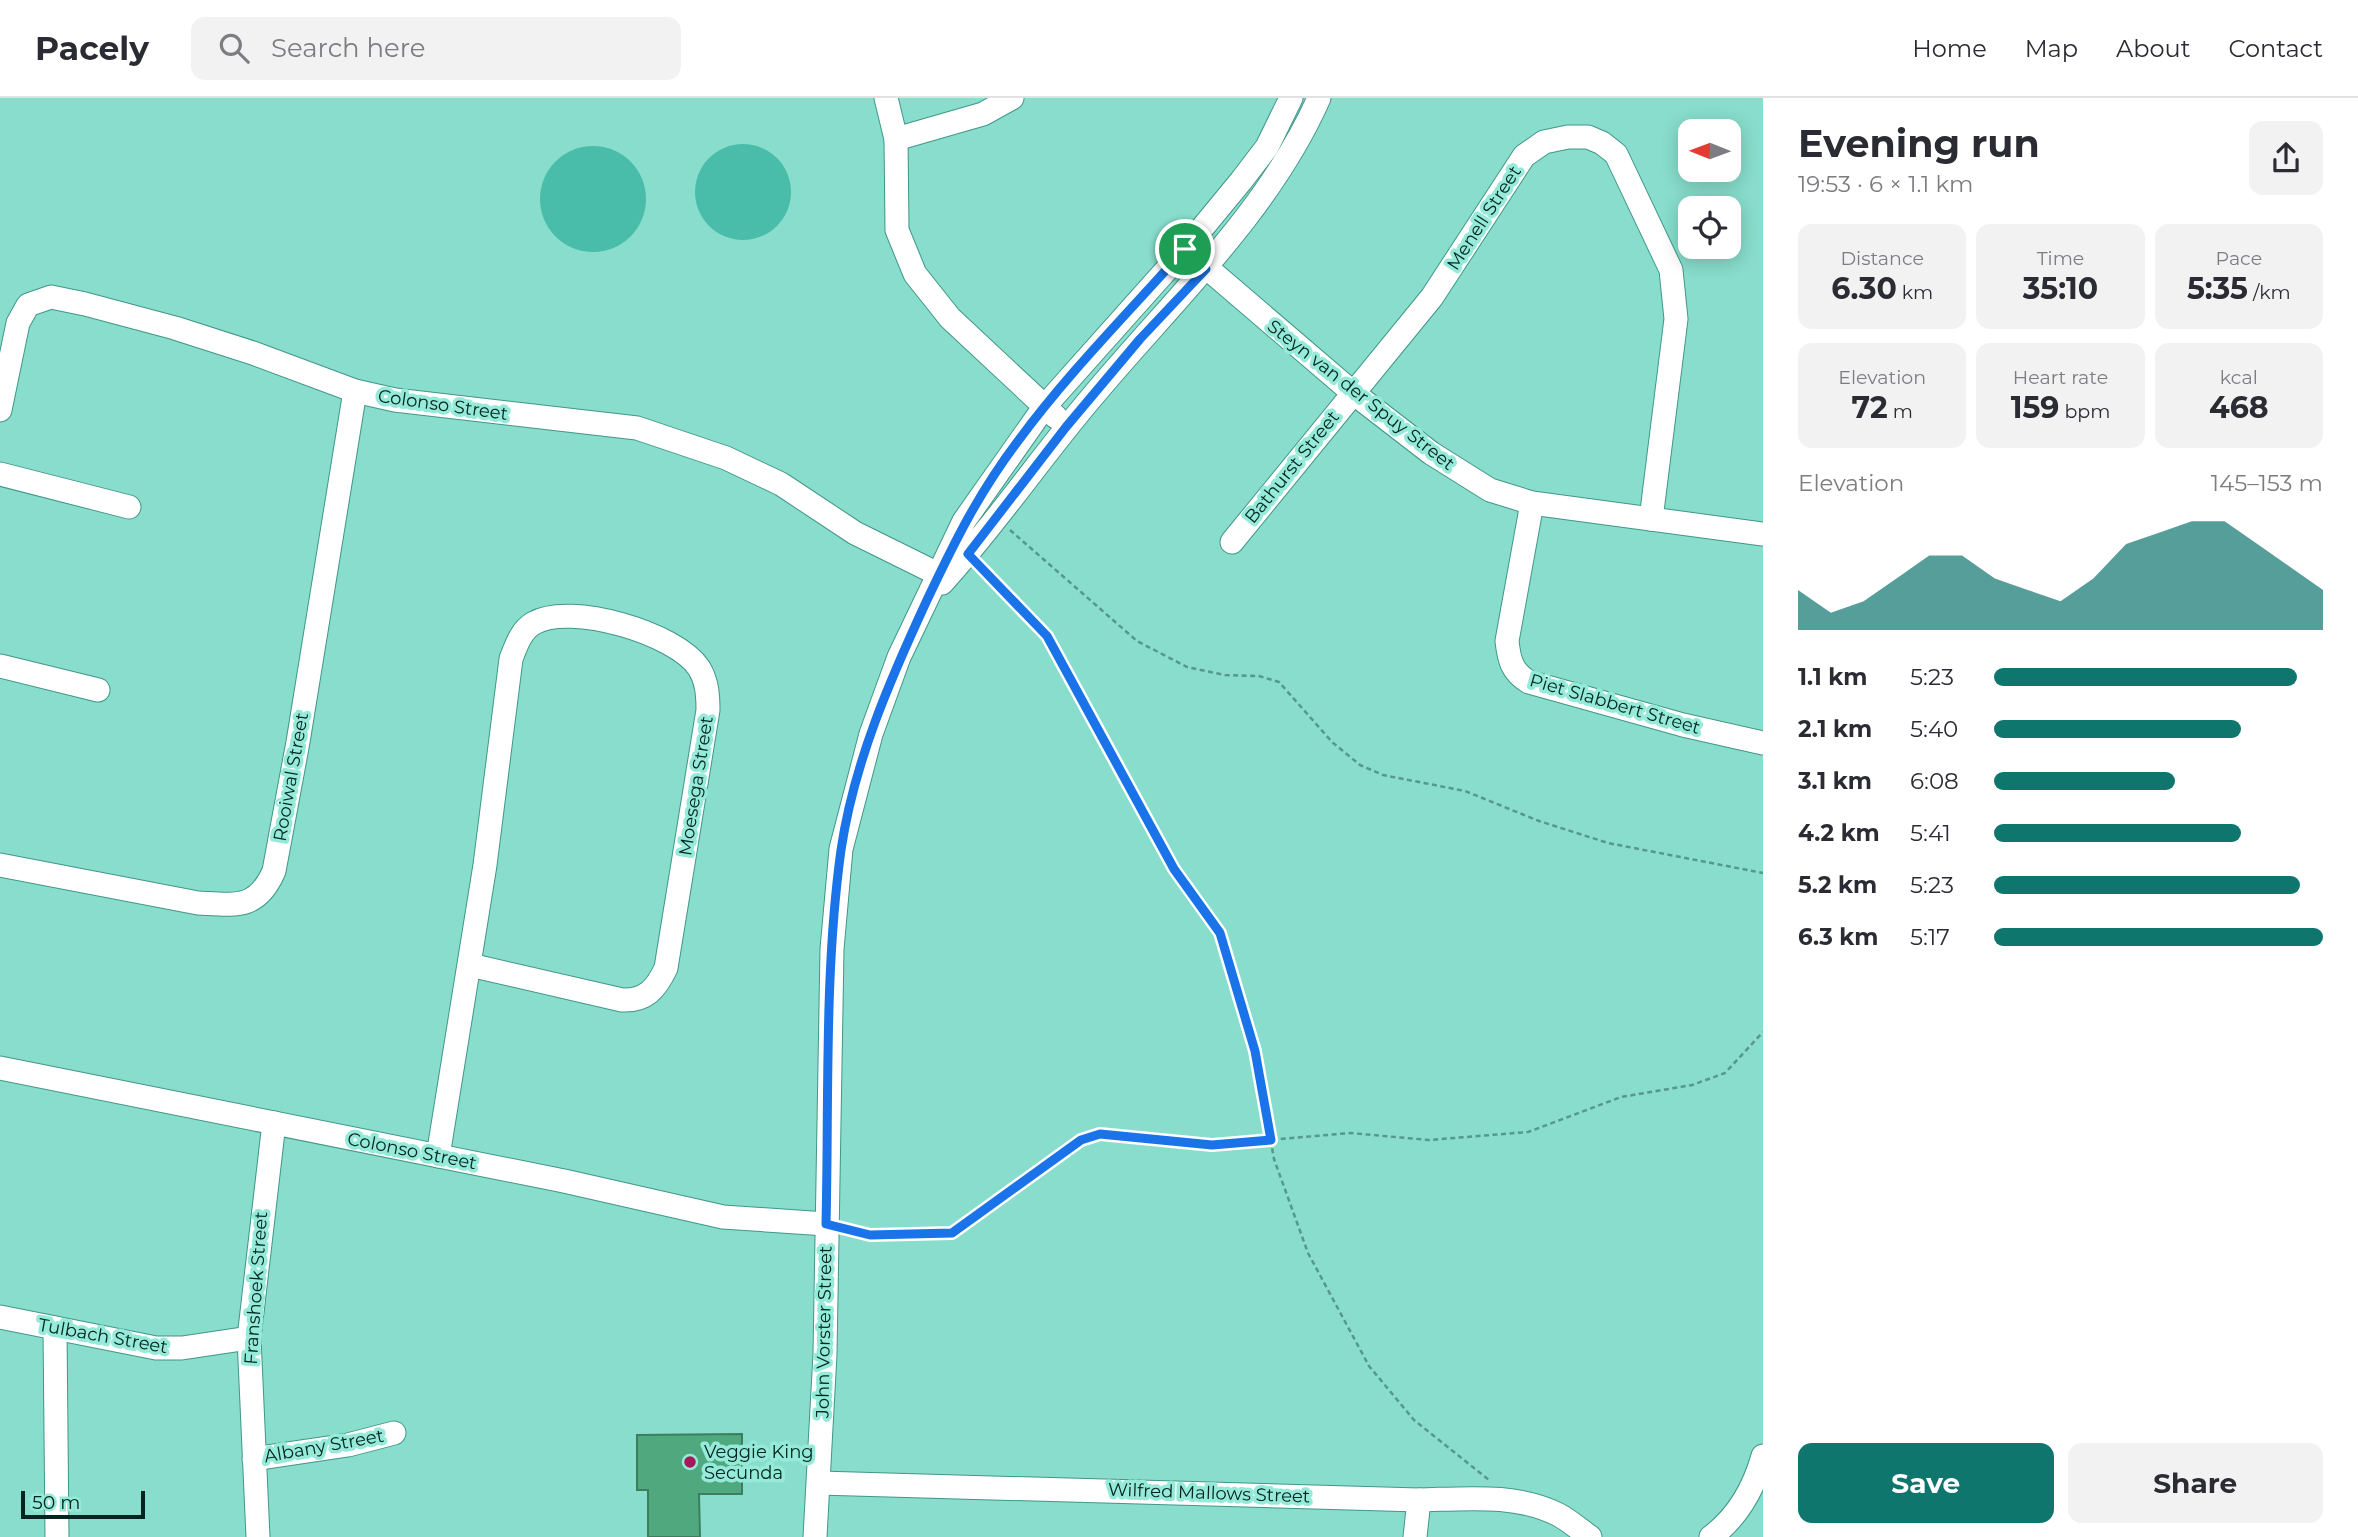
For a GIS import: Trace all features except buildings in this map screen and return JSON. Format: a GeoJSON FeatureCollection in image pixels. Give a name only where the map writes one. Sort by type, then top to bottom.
{"type":"FeatureCollection","features":[{"type":"Feature","properties":{"kind":"street"},"geometry":{"type":"LineString","coordinates":[[886,98],[895,139],[897,230],[915,274],[950,318],[1066,427]]}},
{"type":"Feature","properties":{"kind":"street"},"geometry":{"type":"LineString","coordinates":[[895,139],[983,114],[1012,98]]}},
{"type":"Feature","properties":{"kind":"street"},"geometry":{"type":"LineString","coordinates":[[942,575],[964,521],[1045,407],[1185,249],[1267,146],[1291,98]]}},
{"type":"Feature","properties":{"kind":"street"},"geometry":{"type":"LineString","coordinates":[[942,575],[968,554],[1066,427],[1140,339],[1206,269],[1293,149],[1319,98]]}},
{"type":"Feature","properties":{"kind":"street","name":"Menell Street"},"geometry":{"type":"LineString","coordinates":[[1352,393],[1432,297],[1524,156],[1544,142],[1569,137],[1588,137],[1602,143],[1616,154],[1661,243],[1676,290],[1676,319],[1651,519]]}},
{"type":"Feature","properties":{"kind":"street","name":"Steyn van der Spuy Street"},"geometry":{"type":"LineString","coordinates":[[1185,249],[1352,393],[1461,474],[1490,490],[1532,503],[1763,534]]}},
{"type":"Feature","properties":{"kind":"street","name":"Colonso Street"},"geometry":{"type":"LineString","coordinates":[[0,410],[18,323],[28,305],[51,297],[175,328],[253,353],[355,391],[395,400],[637,428],[673,439],[726,458],[781,484],[855,534],[942,575]]}},
{"type":"Feature","properties":{"kind":"street","name":"Rooiwal Street"},"geometry":{"type":"LineString","coordinates":[[0,865],[198,904],[228,905],[253,901],[265,890],[274,871],[298,742],[355,391]]}},
{"type":"Feature","properties":{"kind":"street","name":"Bathurst Street"},"geometry":{"type":"LineString","coordinates":[[1232,542],[1352,393]]}},
{"type":"Feature","properties":{"kind":"street"},"geometry":{"type":"LineString","coordinates":[[0,474],[129,507]]}},
{"type":"Feature","properties":{"kind":"street","name":"Piet Slabbert Street"},"geometry":{"type":"LineString","coordinates":[[1532,503],[1507,641],[1509,659],[1517,675],[1529,682],[1683,725],[1763,743]]}},
{"type":"Feature","properties":{"kind":"street","name":"John Vorster Street"},"geometry":{"type":"LineString","coordinates":[[815,1537],[819,1483],[832,949],[841,849],[870,734],[899,657],[942,575]]}},
{"type":"Feature","properties":{"kind":"street","name":"Moesega Street"},"geometry":{"type":"LineString","coordinates":[[438,1156],[470,965],[511,659],[519,639],[535,622],[552,617],[629,626],[672,643],[699,668],[707,687],[708,710],[666,968],[659,983],[647,996],[622,1000],[470,965]]}},
{"type":"Feature","properties":{"kind":"street"},"geometry":{"type":"LineString","coordinates":[[0,666],[98,690]]}},
{"type":"Feature","properties":{"kind":"street","name":"Colonso Street"},"geometry":{"type":"LineString","coordinates":[[0,1068],[438,1156],[723,1217],[826,1224]]}},
{"type":"Feature","properties":{"kind":"street","name":"Franshoek Street"},"geometry":{"type":"LineString","coordinates":[[258,1537],[249,1338],[274,1123]]}},
{"type":"Feature","properties":{"kind":"street","name":"Tulbach Street"},"geometry":{"type":"LineString","coordinates":[[0,1317],[156,1348],[182,1348],[249,1338]]}},
{"type":"Feature","properties":{"kind":"street"},"geometry":{"type":"LineString","coordinates":[[55,1328],[57,1537]]}},
{"type":"Feature","properties":{"kind":"street","name":"Albany Street"},"geometry":{"type":"LineString","coordinates":[[254,1459],[348,1445],[394,1433]]}},
{"type":"Feature","properties":{"kind":"street"},"geometry":{"type":"LineString","coordinates":[[1711,1537],[1725,1527],[1745,1501],[1757,1478],[1763,1456]]}},
{"type":"Feature","properties":{"kind":"street","name":"Wilfred Mallows Street"},"geometry":{"type":"LineString","coordinates":[[819,1483],[1505,1501],[1558,1515],[1590,1537]]}},
{"type":"Feature","properties":{"kind":"street"},"geometry":{"type":"LineString","coordinates":[[1415,1537],[1419,1500]]}},
{"type":"Feature","properties":{"kind":"path"},"geometry":{"type":"LineString","coordinates":[[997,519],[1137,641],[1187,667],[1225,675],[1259,676],[1279,682],[1332,742],[1360,765],[1383,775],[1465,791],[1539,821],[1608,842],[1763,873]]}},
{"type":"Feature","properties":{"kind":"path"},"geometry":{"type":"LineString","coordinates":[[968,554],[1047,636],[1174,869],[1220,933],[1255,1051],[1274,1159],[1308,1253],[1369,1366],[1414,1420],[1499,1488],[1505,1501]]}},
{"type":"Feature","properties":{"kind":"path"},"geometry":{"type":"LineString","coordinates":[[826,1224],[870,1235],[952,1233],[1081,1140],[1100,1134],[1212,1145],[1350,1133],[1429,1140],[1528,1132],[1621,1097],[1692,1085],[1725,1073],[1763,1032]]}},
{"type":"Feature","properties":{"kind":"shaded area"},"geometry":{"type":"Polygon","coordinates":[[[743,144],[761,148],[777,158],[787,174],[791,192],[787,210],[777,226],[761,236],[743,240],[725,236],[709,226],[699,210],[695,192],[699,174],[709,158],[725,148],[743,144]]]}},
{"type":"Feature","properties":{"kind":"shaded area"},"geometry":{"type":"Polygon","coordinates":[[[593,146],[613,150],[631,161],[642,179],[646,199],[642,219],[631,237],[613,248],[593,252],[573,248],[555,237],[544,219],[540,199],[544,179],[555,161],[573,150],[593,146]]]}},
{"type":"Feature","properties":{"kind":"place","name":"Veggie King Secunda"},"geometry":{"type":"Point","coordinates":[690,1462]}},
{"type":"Feature","properties":{"kind":"route"},"geometry":{"type":"LineString","coordinates":[[1185,249],[1206,269],[1140,339],[1066,427],[968,554],[1047,636],[1174,869],[1220,933],[1255,1051],[1271,1140],[1212,1145],[1129,1134],[1100,1134],[1081,1140],[952,1233],[870,1235],[826,1224],[832,949],[841,849],[870,734],[899,657],[964,521],[1017,442],[1045,407],[1185,249]]}}]}
